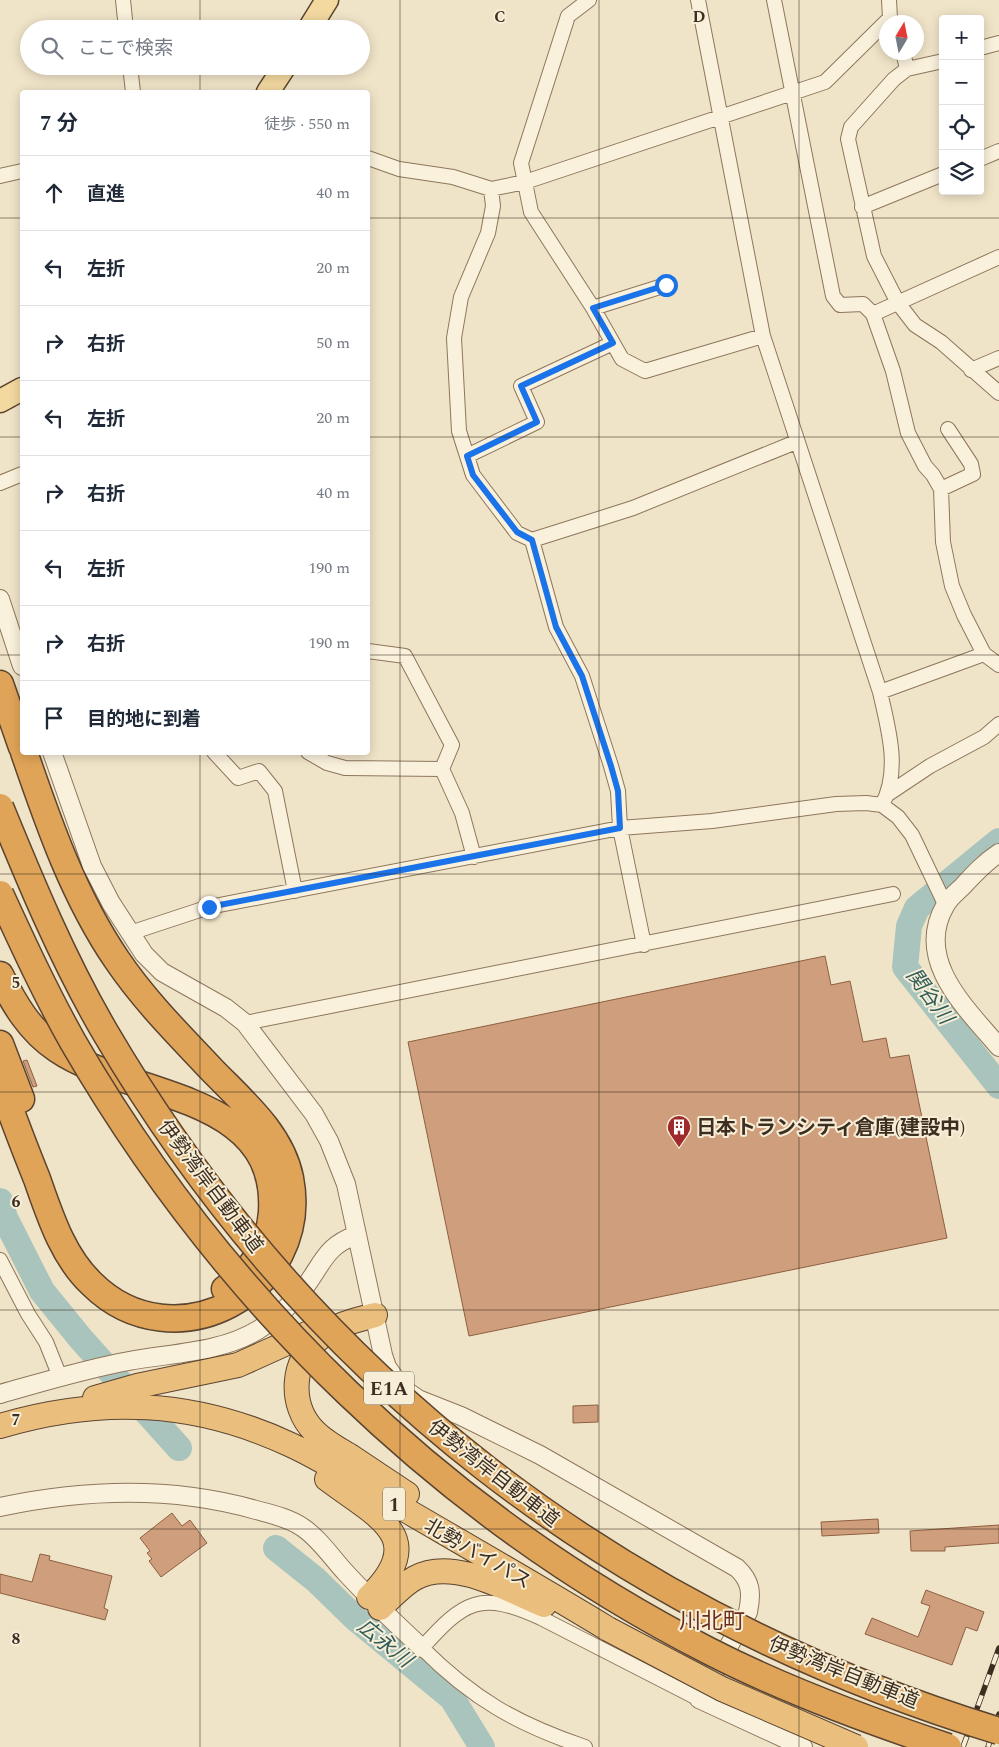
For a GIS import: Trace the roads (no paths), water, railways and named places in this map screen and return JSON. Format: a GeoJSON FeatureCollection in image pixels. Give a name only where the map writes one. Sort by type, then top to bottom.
{"type":"FeatureCollection","features":[{"type":"Feature","properties":{"kind":"highway"},"geometry":{"type":"LineString","coordinates":[[0,684],[20,741]]}},
{"type":"Feature","properties":{"kind":"highway"},"geometry":{"type":"LineString","coordinates":[[0,1082],[67,1252],[91,1284],[120,1306],[156,1318],[179,1319],[199,1316],[219,1310],[237,1301],[266,1277],[284,1247],[292,1211],[289,1176],[284,1158],[274,1139],[251,1109],[165,1020],[118,961],[72,882],[25,755]]}},
{"type":"Feature","properties":{"kind":"highway","name":"伊勢湾岸自動車道"},"geometry":{"type":"LineString","coordinates":[[0,807],[29,879],[66,957],[103,1028],[141,1092],[233,1220],[279,1276],[364,1364],[419,1415],[483,1468],[559,1524],[648,1579],[722,1621],[803,1658],[884,1691],[999,1730]]}},
{"type":"Feature","properties":{"kind":"highway","name":"伊勢湾岸自動車道"},"geometry":{"type":"LineString","coordinates":[[0,894],[33,966],[72,1040],[112,1105],[161,1178],[209,1242],[254,1296],[340,1387],[382,1426],[469,1498],[540,1550],[629,1606],[709,1651],[796,1691],[878,1723],[948,1747]]}},
{"type":"Feature","properties":{"kind":"highway"},"geometry":{"type":"LineString","coordinates":[[0,975],[21,1012],[44,1039],[58,1050],[109,1074],[197,1104],[235,1126],[250,1140],[263,1159],[270,1179],[273,1198],[271,1220],[257,1258],[245,1273],[226,1288],[209,1297],[170,1304],[132,1295],[99,1272],[85,1254],[72,1230],[0,1044]]}},
{"type":"Feature","properties":{"kind":"highway"},"geometry":{"type":"LineString","coordinates":[[0,1426],[44,1414],[87,1408],[117,1400],[153,1382],[238,1365],[317,1330],[344,1321],[375,1315]]}},
{"type":"Feature","properties":{"kind":"highway"},"geometry":{"type":"LineString","coordinates":[[375,1315],[347,1323],[322,1336],[311,1346],[302,1359],[297,1374],[297,1400],[300,1412],[327,1442],[520,1566],[566,1603]]}},
{"type":"Feature","properties":{"kind":"highway"},"geometry":{"type":"LineString","coordinates":[[117,1400],[172,1412],[227,1428],[284,1451],[314,1470],[388,1528],[397,1544],[396,1562],[374,1602]]}},
{"type":"Feature","properties":{"kind":"highway","name":"北勢バイパス"},"geometry":{"type":"LineString","coordinates":[[172,1412],[229,1421],[292,1446],[608,1629],[722,1689],[856,1747]]}},
{"type":"Feature","properties":{"kind":"highway","name":"1"},"geometry":{"type":"LineString","coordinates":[[374,1602],[416,1578],[441,1570],[454,1571],[608,1629]]}},
{"type":"Feature","properties":{"kind":"main road"},"geometry":{"type":"LineString","coordinates":[[315,20],[328,0]]}},
{"type":"Feature","properties":{"kind":"main road"},"geometry":{"type":"LineString","coordinates":[[269,90],[279,75]]}},
{"type":"Feature","properties":{"kind":"main road"},"geometry":{"type":"LineString","coordinates":[[0,401],[20,390]]}},
{"type":"Feature","properties":{"kind":"street"},"geometry":{"type":"LineString","coordinates":[[123,0],[125,20]]}},
{"type":"Feature","properties":{"kind":"street"},"geometry":{"type":"LineString","coordinates":[[589,0],[568,16],[521,163],[531,212],[593,308],[622,360],[645,370],[763,336]]}},
{"type":"Feature","properties":{"kind":"street"},"geometry":{"type":"LineString","coordinates":[[698,0],[763,336],[796,442],[880,692],[891,752],[891,780],[885,800]]}},
{"type":"Feature","properties":{"kind":"street"},"geometry":{"type":"LineString","coordinates":[[774,0],[833,296],[840,305],[864,304],[873,314],[893,371],[908,433],[925,466],[933,475],[940,489],[943,542],[952,586],[984,654],[999,665]]}},
{"type":"Feature","properties":{"kind":"street"},"geometry":{"type":"LineString","coordinates":[[889,0],[890,15]]}},
{"type":"Feature","properties":{"kind":"street"},"geometry":{"type":"LineString","coordinates":[[370,159],[398,169],[452,177],[492,189],[524,182],[825,82],[879,31]]}},
{"type":"Feature","properties":{"kind":"street"},"geometry":{"type":"LineString","coordinates":[[984,47],[999,43]]}},
{"type":"Feature","properties":{"kind":"street"},"geometry":{"type":"LineString","coordinates":[[905,60],[907,69]]}},
{"type":"Feature","properties":{"kind":"street"},"geometry":{"type":"LineString","coordinates":[[939,62],[907,69],[894,79],[851,127],[848,139],[874,256],[898,303],[915,325],[941,342],[999,393]]}},
{"type":"Feature","properties":{"kind":"street"},"geometry":{"type":"LineString","coordinates":[[131,75],[133,90]]}},
{"type":"Feature","properties":{"kind":"street"},"geometry":{"type":"LineString","coordinates":[[984,157],[999,151]]}},
{"type":"Feature","properties":{"kind":"street"},"geometry":{"type":"LineString","coordinates":[[0,176],[20,171]]}},
{"type":"Feature","properties":{"kind":"street"},"geometry":{"type":"LineString","coordinates":[[862,207],[939,176]]}},
{"type":"Feature","properties":{"kind":"street"},"geometry":{"type":"LineString","coordinates":[[492,189],[493,206],[488,233],[461,297],[454,338],[459,431],[473,475],[517,532],[532,540],[633,508],[796,442]]}},
{"type":"Feature","properties":{"kind":"street"},"geometry":{"type":"LineString","coordinates":[[873,314],[999,257]]}},
{"type":"Feature","properties":{"kind":"street"},"geometry":{"type":"LineString","coordinates":[[593,308],[666,285]]}},
{"type":"Feature","properties":{"kind":"street"},"geometry":{"type":"LineString","coordinates":[[467,456],[537,422],[521,386],[613,343]]}},
{"type":"Feature","properties":{"kind":"street"},"geometry":{"type":"LineString","coordinates":[[971,370],[999,358]]}},
{"type":"Feature","properties":{"kind":"street"},"geometry":{"type":"LineString","coordinates":[[940,489],[972,474],[971,464],[948,430]]}},
{"type":"Feature","properties":{"kind":"street"},"geometry":{"type":"LineString","coordinates":[[0,483],[20,475]]}},
{"type":"Feature","properties":{"kind":"street"},"geometry":{"type":"LineString","coordinates":[[532,540],[556,627],[582,676],[618,791],[620,828],[644,945]]}},
{"type":"Feature","properties":{"kind":"street"},"geometry":{"type":"LineString","coordinates":[[0,599],[20,660]]}},
{"type":"Feature","properties":{"kind":"street"},"geometry":{"type":"LineString","coordinates":[[370,651],[406,656],[452,745],[442,769],[462,813],[474,857]]}},
{"type":"Feature","properties":{"kind":"street"},"geometry":{"type":"LineString","coordinates":[[880,692],[984,654]]}},
{"type":"Feature","properties":{"kind":"street"},"geometry":{"type":"LineString","coordinates":[[130,933],[209,907],[620,828],[712,821],[836,804],[885,800],[930,766],[984,737],[999,724]]}},
{"type":"Feature","properties":{"kind":"street"},"geometry":{"type":"LineString","coordinates":[[53,755],[92,866],[144,954],[162,972],[226,1008],[245,1023],[314,1114],[329,1141],[346,1184],[387,1367],[402,1388],[418,1400],[461,1416],[540,1455],[737,1568],[746,1575],[750,1586],[751,1598],[748,1612],[699,1699]]}},
{"type":"Feature","properties":{"kind":"street"},"geometry":{"type":"LineString","coordinates":[[217,755],[238,778],[259,771],[275,791],[295,891]]}},
{"type":"Feature","properties":{"kind":"street"},"geometry":{"type":"LineString","coordinates":[[313,755],[327,763],[345,768],[442,769]]}},
{"type":"Feature","properties":{"kind":"street"},"geometry":{"type":"LineString","coordinates":[[885,800],[912,835],[940,894],[934,948],[941,972],[963,1004],[999,1048]]}},
{"type":"Feature","properties":{"kind":"street"},"geometry":{"type":"LineString","coordinates":[[940,894],[999,852]]}},
{"type":"Feature","properties":{"kind":"street"},"geometry":{"type":"LineString","coordinates":[[245,1023],[894,894]]}},
{"type":"Feature","properties":{"kind":"street"},"geometry":{"type":"LineString","coordinates":[[0,1394],[128,1361],[207,1348],[257,1331],[296,1300],[333,1246],[357,1235]]}},
{"type":"Feature","properties":{"kind":"street"},"geometry":{"type":"LineString","coordinates":[[0,1260],[28,1314],[46,1342],[60,1377]]}},
{"type":"Feature","properties":{"kind":"street"},"geometry":{"type":"LineString","coordinates":[[0,1507],[48,1498],[114,1493],[178,1495],[238,1505],[300,1525],[309,1532],[374,1602],[450,1676],[503,1714],[585,1747]]}},
{"type":"Feature","properties":{"kind":"street"},"geometry":{"type":"LineString","coordinates":[[422,1648],[457,1612],[470,1606],[486,1602],[516,1607],[699,1699],[804,1747]]}},
{"type":"Feature","properties":{"kind":"waterway","name":"関谷川"},"geometry":{"type":"LineString","coordinates":[[999,841],[917,908],[909,926],[905,967],[999,1086]]}},
{"type":"Feature","properties":{"kind":"waterway"},"geometry":{"type":"LineString","coordinates":[[0,1201],[5,1218],[42,1291],[81,1339],[179,1448]]}},
{"type":"Feature","properties":{"kind":"waterway","name":"広永川"},"geometry":{"type":"LineString","coordinates":[[276,1548],[316,1580],[355,1618],[452,1698],[482,1747]]}},
{"type":"Feature","properties":{"kind":"railway"},"geometry":{"type":"LineString","coordinates":[[963,1747],[999,1648]]}},
{"type":"Feature","properties":{"kind":"railway"},"geometry":{"type":"LineString","coordinates":[[988,1747],[999,1714]]}},
{"type":"Feature","properties":{"kind":"place","name":"日本トランシティ倉庫(建設中)"},"geometry":{"type":"Point","coordinates":[679,1148]}},
{"type":"Feature","properties":{"kind":"district","name":"川北町"},"geometry":{"type":"Point","coordinates":[712,1620]}}]}
